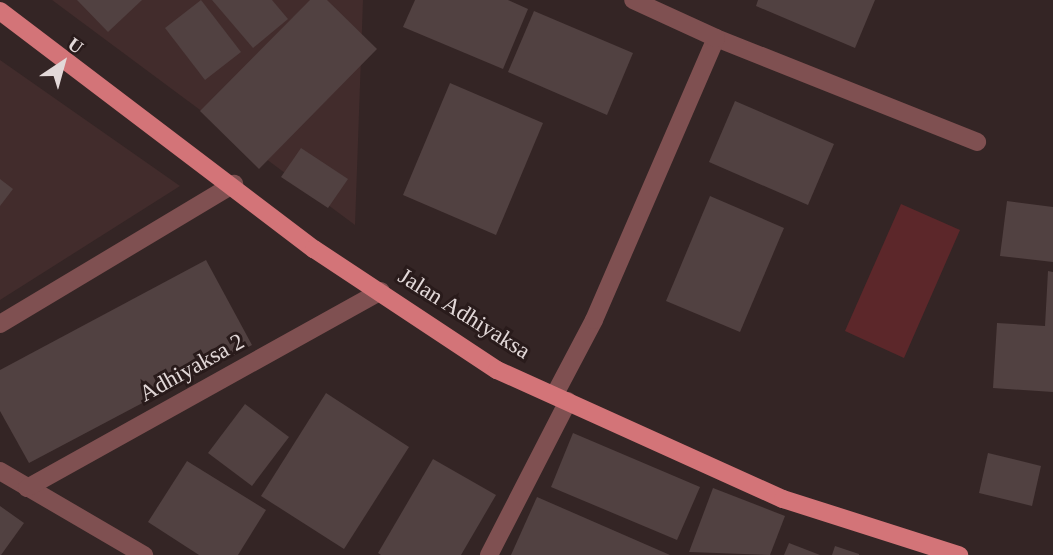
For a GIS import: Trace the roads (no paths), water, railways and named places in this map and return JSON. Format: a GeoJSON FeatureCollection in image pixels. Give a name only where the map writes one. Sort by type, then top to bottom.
{"type":"FeatureCollection","features":[{"type":"Feature","properties":{"kind":"main road","name":"Jalan Adhiyaksa"},"geometry":{"type":"LineString","coordinates":[[0,11],[234,184],[314,249],[497,370],[783,499],[959,555]]}},
{"type":"Feature","properties":{"kind":"street"},"geometry":{"type":"LineString","coordinates":[[634,0],[716,38],[977,142]]}},
{"type":"Feature","properties":{"kind":"street"},"geometry":{"type":"LineString","coordinates":[[489,555],[562,398],[716,38]]}},
{"type":"Feature","properties":{"kind":"street"},"geometry":{"type":"LineString","coordinates":[[0,324],[234,184]]}},
{"type":"Feature","properties":{"kind":"street","name":"Adhiyaksa 2"},"geometry":{"type":"LineString","coordinates":[[27,488],[381,291]]}},
{"type":"Feature","properties":{"kind":"street"},"geometry":{"type":"LineString","coordinates":[[0,471],[144,555]]}}]}
